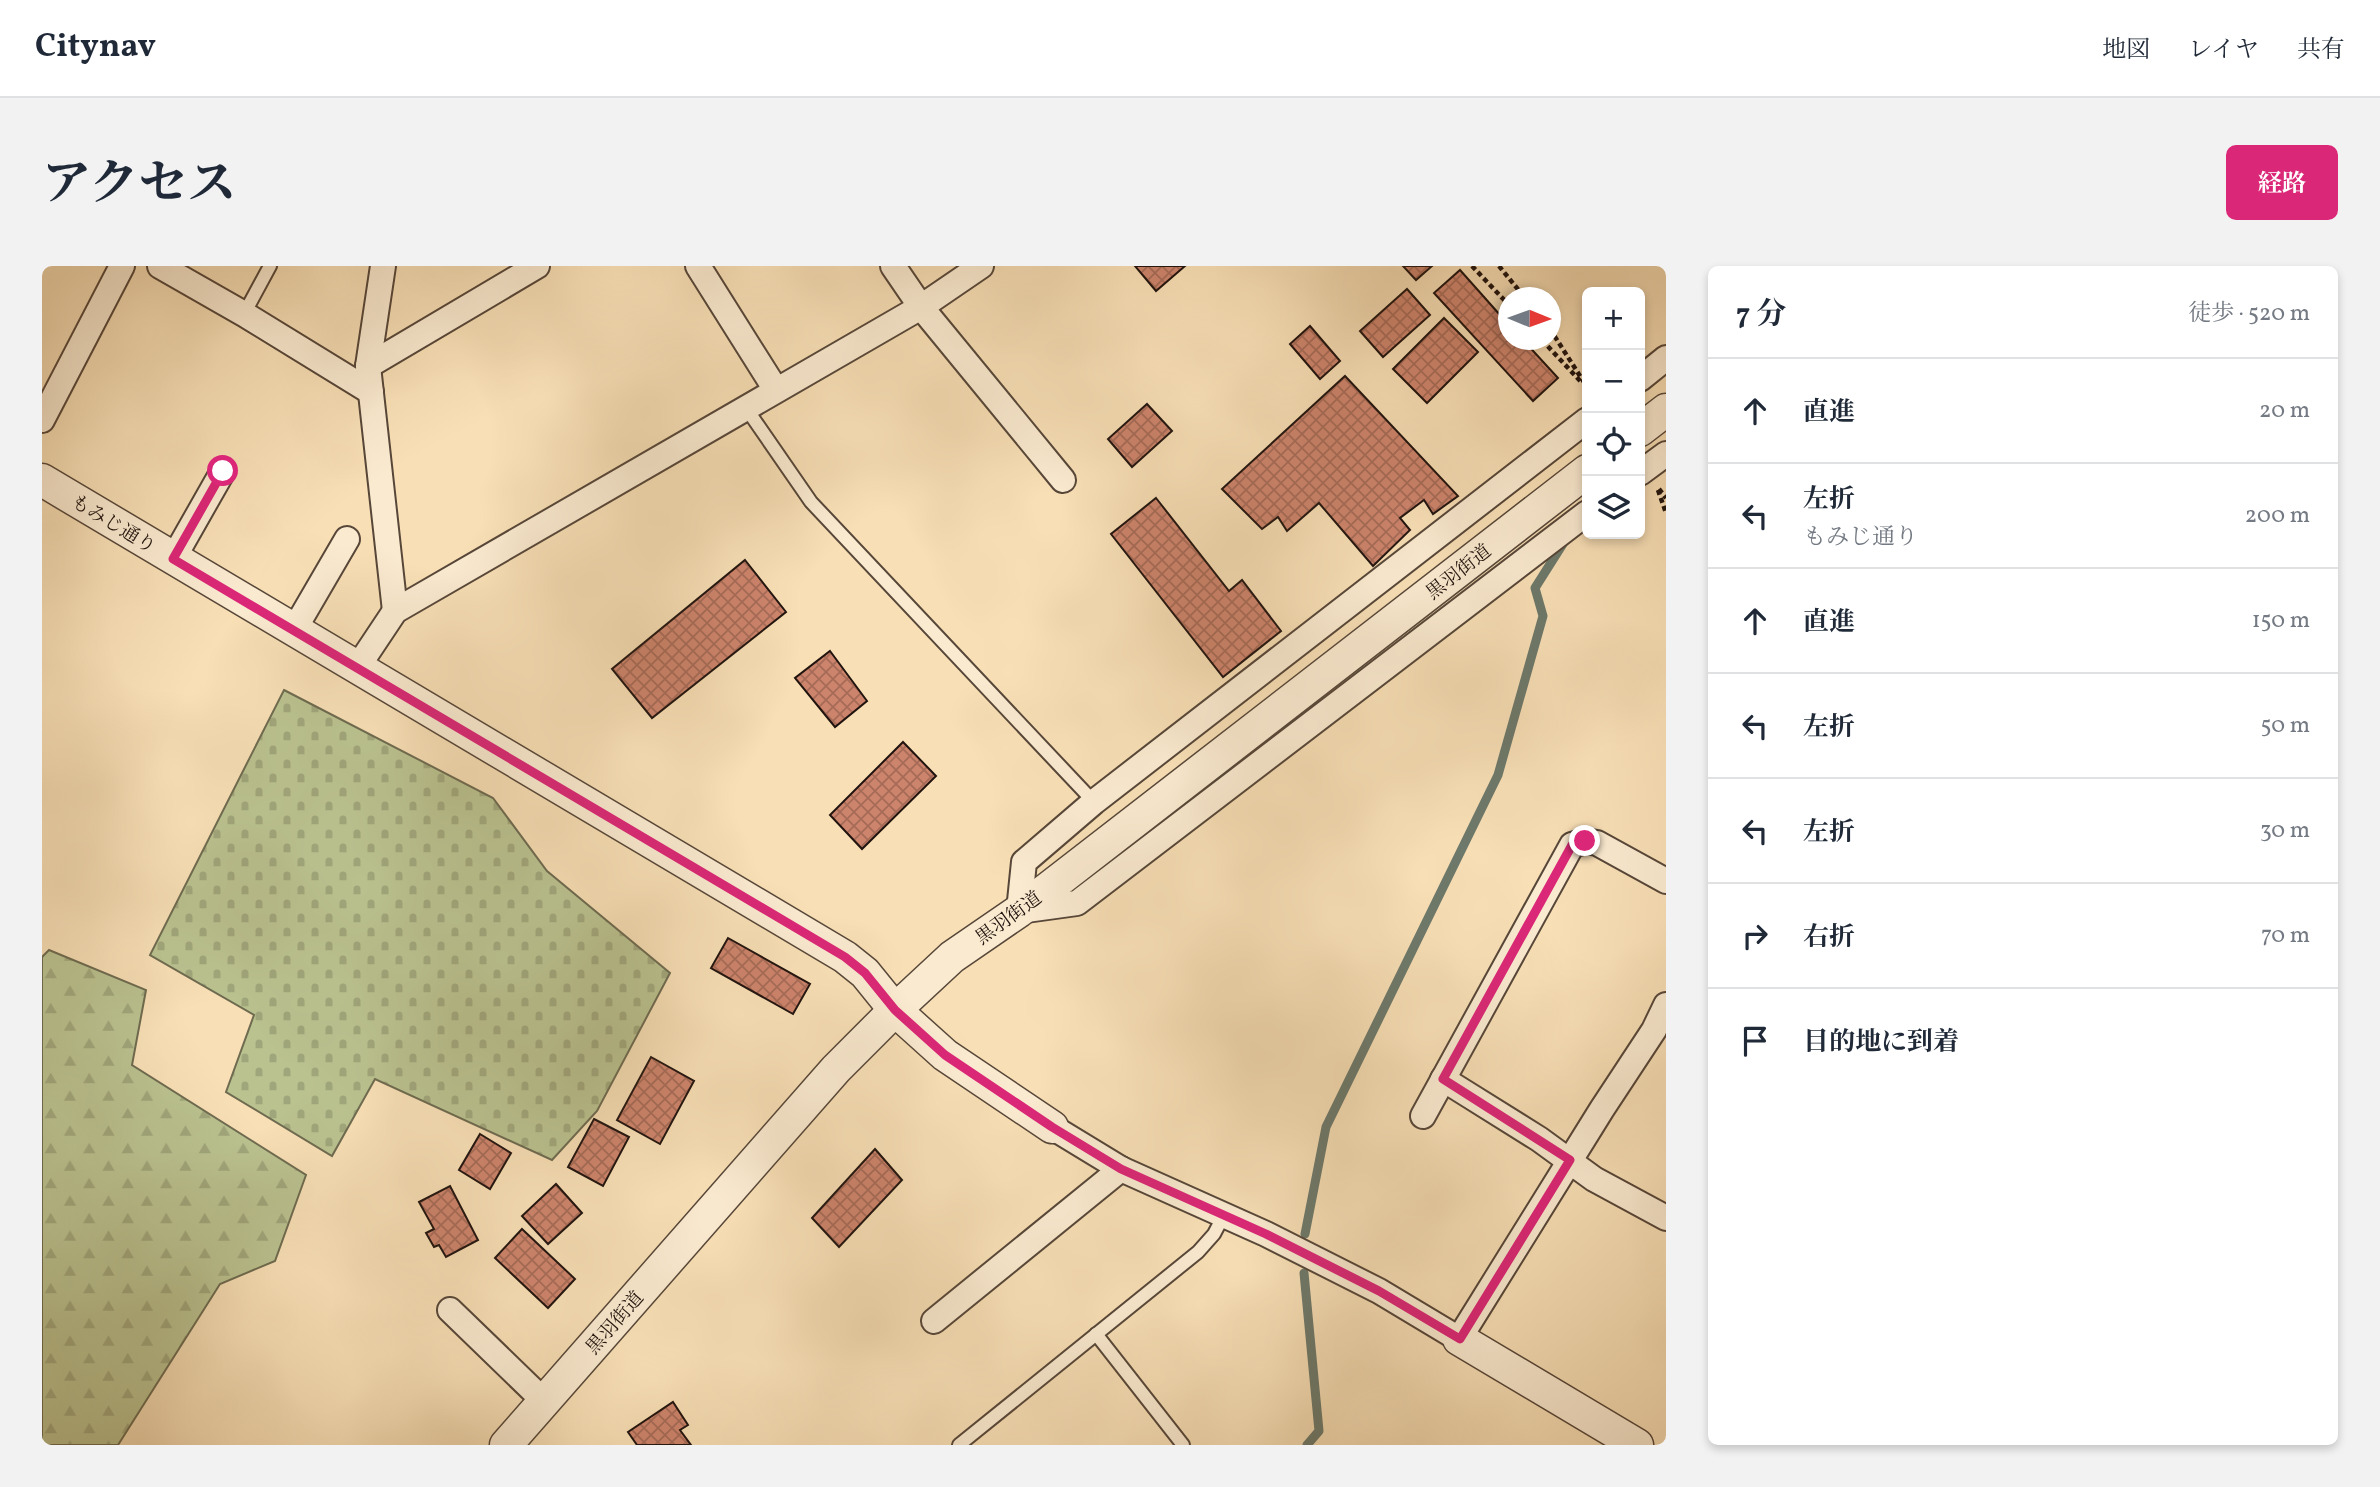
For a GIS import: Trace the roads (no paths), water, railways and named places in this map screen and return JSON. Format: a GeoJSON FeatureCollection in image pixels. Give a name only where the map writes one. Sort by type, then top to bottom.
{"type":"FeatureCollection","features":[{"type":"Feature","properties":{"kind":"street"},"geometry":{"type":"LineString","coordinates":[[42,420],[121,266]]}},
{"type":"Feature","properties":{"kind":"street"},"geometry":{"type":"LineString","coordinates":[[160,266],[244,314],[371,393]]}},
{"type":"Feature","properties":{"kind":"street"},"geometry":{"type":"LineString","coordinates":[[383,266],[368,366],[395,611]]}},
{"type":"Feature","properties":{"kind":"street"},"geometry":{"type":"LineString","coordinates":[[368,366],[537,266]]}},
{"type":"Feature","properties":{"kind":"street"},"geometry":{"type":"LineString","coordinates":[[698,266],[776,390]]}},
{"type":"Feature","properties":{"kind":"street"},"geometry":{"type":"LineString","coordinates":[[893,266],[921,307],[1063,481]]}},
{"type":"Feature","properties":{"kind":"street"},"geometry":{"type":"LineString","coordinates":[[356,668],[395,611],[921,307],[981,266]]}},
{"type":"Feature","properties":{"kind":"street"},"geometry":{"type":"LineString","coordinates":[[1645,375],[1666,358]]}},
{"type":"Feature","properties":{"kind":"street"},"geometry":{"type":"LineString","coordinates":[[1645,426],[1666,410]]}},
{"type":"Feature","properties":{"kind":"street"},"geometry":{"type":"LineString","coordinates":[[1582,424],[1094,802],[1024,862],[1018,911],[1077,903],[1582,517]]}},
{"type":"Feature","properties":{"kind":"street"},"geometry":{"type":"LineString","coordinates":[[1647,478],[1666,454]]}},
{"type":"Feature","properties":{"kind":"street"},"geometry":{"type":"LineString","coordinates":[[173,559],[223,471]]}},
{"type":"Feature","properties":{"kind":"street","name":"黒羽街道"},"geometry":{"type":"LineString","coordinates":[[506,1445],[836,1069],[952,957],[1018,911],[1582,475]]}},
{"type":"Feature","properties":{"kind":"street","name":"もみじ通り"},"geometry":{"type":"LineString","coordinates":[[42,480],[845,957],[865,973],[895,1010],[945,1055],[1052,1127]]}},
{"type":"Feature","properties":{"kind":"street"},"geometry":{"type":"LineString","coordinates":[[294,630],[347,539]]}},
{"type":"Feature","properties":{"kind":"street"},"geometry":{"type":"LineString","coordinates":[[1423,1116],[1572,845],[1585,841],[1597,843],[1666,881]]}},
{"type":"Feature","properties":{"kind":"street"},"geometry":{"type":"LineString","coordinates":[[1460,1339],[1654,1030],[1666,1005]]}},
{"type":"Feature","properties":{"kind":"street"},"geometry":{"type":"LineString","coordinates":[[1443,1079],[1570,1160],[1594,1179],[1666,1218]]}},
{"type":"Feature","properties":{"kind":"street"},"geometry":{"type":"LineString","coordinates":[[1052,1127],[1121,1169],[1224,1214],[1379,1291],[1637,1445]]}},
{"type":"Feature","properties":{"kind":"street"},"geometry":{"type":"LineString","coordinates":[[934,1321],[1121,1169]]}},
{"type":"Feature","properties":{"kind":"street"},"geometry":{"type":"LineString","coordinates":[[450,1310],[545,1402]]}},
{"type":"Feature","properties":{"kind":"lane"},"geometry":{"type":"LineString","coordinates":[[244,314],[270,266]]}},
{"type":"Feature","properties":{"kind":"lane"},"geometry":{"type":"LineString","coordinates":[[747,408],[811,502],[1094,802]]}},
{"type":"Feature","properties":{"kind":"lane"},"geometry":{"type":"LineString","coordinates":[[959,1445],[1198,1252],[1214,1234],[1224,1214]]}},
{"type":"Feature","properties":{"kind":"lane"},"geometry":{"type":"LineString","coordinates":[[1096,1334],[1183,1445]]}},
{"type":"Feature","properties":{"kind":"waterway"},"geometry":{"type":"LineString","coordinates":[[1305,1234],[1326,1127],[1498,775],[1543,616],[1535,588],[1566,539]]}},
{"type":"Feature","properties":{"kind":"waterway"},"geometry":{"type":"LineString","coordinates":[[1304,1273],[1319,1431],[1307,1445]]}}]}
